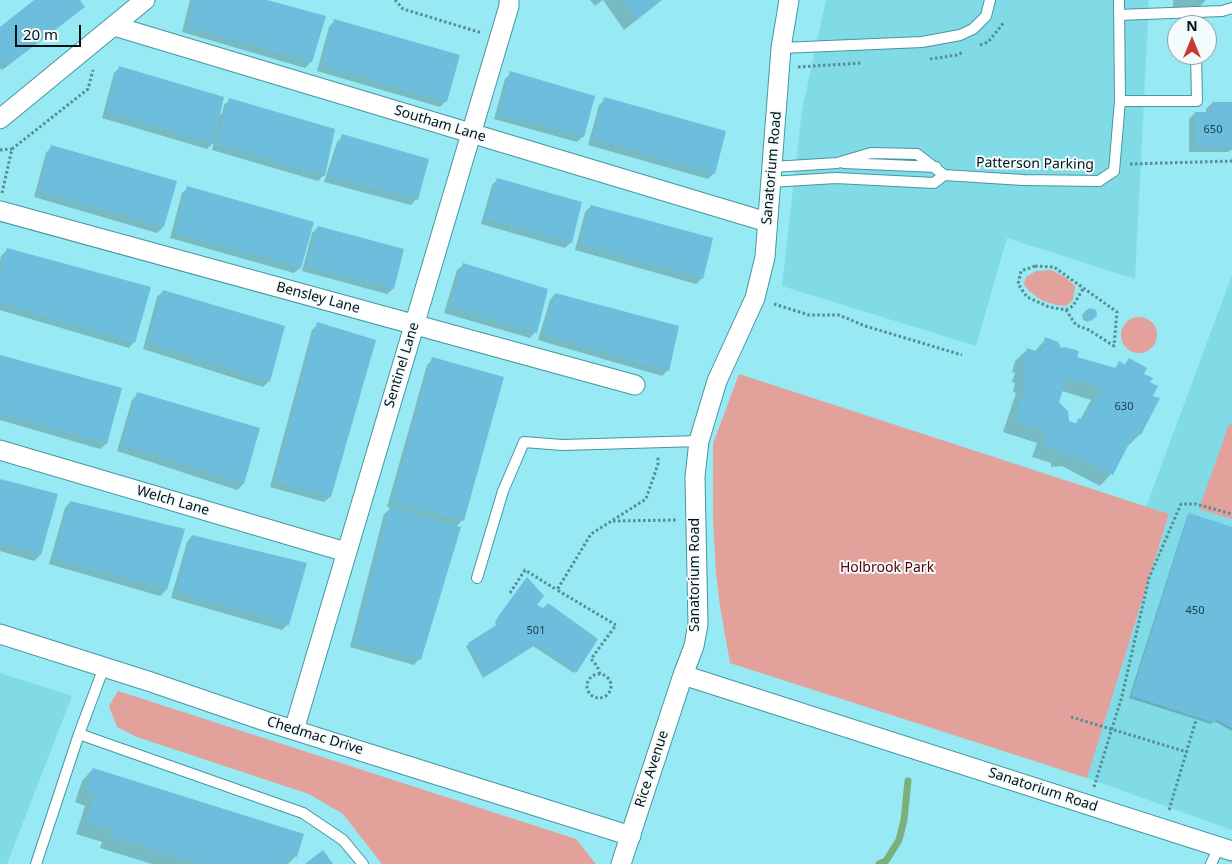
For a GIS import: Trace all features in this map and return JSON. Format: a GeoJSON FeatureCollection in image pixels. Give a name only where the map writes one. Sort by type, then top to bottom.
{"type":"FeatureCollection","features":[{"type":"Feature","properties":{"kind":"street"},"geometry":{"type":"LineString","coordinates":[[0,119],[145,0]]}},
{"type":"Feature","properties":{"kind":"street","name":"Sentinel Lane"},"geometry":{"type":"LineString","coordinates":[[294,730],[509,0]]}},
{"type":"Feature","properties":{"kind":"street","name":"Sanatorium Road"},"geometry":{"type":"LineString","coordinates":[[789,0],[781,48],[765,257],[755,298],[717,381],[699,441],[694,477],[698,624],[694,646],[683,675],[1226,849]]}},
{"type":"Feature","properties":{"kind":"street","name":"Southam Lane"},"geometry":{"type":"LineString","coordinates":[[108,30],[471,133],[767,222]]}},
{"type":"Feature","properties":{"kind":"street","name":"Bensley Lane"},"geometry":{"type":"LineString","coordinates":[[1,203],[414,324],[635,385]]}},
{"type":"Feature","properties":{"kind":"street","name":"Welch Lane"},"geometry":{"type":"LineString","coordinates":[[0,450],[346,552]]}},
{"type":"Feature","properties":{"kind":"street","name":"Chedmac Drive"},"geometry":{"type":"LineString","coordinates":[[0,634],[294,730],[631,836]]}},
{"type":"Feature","properties":{"kind":"street","name":"Rice Avenue"},"geometry":{"type":"LineString","coordinates":[[621,864],[683,675]]}},
{"type":"Feature","properties":{"kind":"lane"},"geometry":{"type":"LineString","coordinates":[[781,48],[922,42],[960,35],[973,29],[986,16],[990,0]]}},
{"type":"Feature","properties":{"kind":"lane","name":"Patterson Parking"},"geometry":{"type":"LineString","coordinates":[[772,175],[934,183],[944,175],[1023,180],[1099,181],[1114,171],[1120,101],[1119,0]]}},
{"type":"Feature","properties":{"kind":"lane"},"geometry":{"type":"LineString","coordinates":[[1119,15],[1222,11],[1232,8]]}},
{"type":"Feature","properties":{"kind":"lane"},"geometry":{"type":"LineString","coordinates":[[1120,101],[1197,101],[1196,65]]}},
{"type":"Feature","properties":{"kind":"lane"},"geometry":{"type":"LineString","coordinates":[[772,175],[837,163],[870,166],[936,167],[944,175]]}},
{"type":"Feature","properties":{"kind":"lane"},"geometry":{"type":"LineString","coordinates":[[477,578],[503,491],[524,442],[562,445],[699,441]]}},
{"type":"Feature","properties":{"kind":"lane"},"geometry":{"type":"LineString","coordinates":[[36,864],[79,734],[104,667]]}},
{"type":"Feature","properties":{"kind":"lane"},"geometry":{"type":"LineString","coordinates":[[79,734],[303,813],[343,840],[363,864]]}},
{"type":"Feature","properties":{"kind":"lane"},"geometry":{"type":"LineString","coordinates":[[1211,864],[1226,849]]}},
{"type":"Feature","properties":{"kind":"path"},"geometry":{"type":"LineString","coordinates":[[395,0],[403,10],[499,38]]}},
{"type":"Feature","properties":{"kind":"path"},"geometry":{"type":"LineString","coordinates":[[0,150],[12,149],[88,89],[108,30]]}},
{"type":"Feature","properties":{"kind":"path"},"geometry":{"type":"LineString","coordinates":[[1,203],[12,149]]}},
{"type":"Feature","properties":{"kind":"path"},"geometry":{"type":"LineString","coordinates":[[1114,164],[1232,161]]}},
{"type":"Feature","properties":{"kind":"path"},"geometry":{"type":"LineString","coordinates":[[1066,310],[1076,325],[1089,330],[1114,346],[1116,312],[1084,287],[1054,267],[1035,266],[1021,271],[1018,284],[1027,297],[1049,307],[1066,310],[1073,306],[1084,287]]}},
{"type":"Feature","properties":{"kind":"path"},"geometry":{"type":"LineString","coordinates":[[755,298],[809,315],[839,315],[865,326],[962,355]]}},
{"type":"Feature","properties":{"kind":"path"},"geometry":{"type":"LineString","coordinates":[[557,590],[591,534],[646,499],[658,464],[657,441]]}},
{"type":"Feature","properties":{"kind":"path"},"geometry":{"type":"LineString","coordinates":[[1088,805],[1122,696],[1149,578],[1181,504],[1196,504],[1232,514]]}},
{"type":"Feature","properties":{"kind":"path"},"geometry":{"type":"LineString","coordinates":[[613,521],[644,519],[695,520]]}},
{"type":"Feature","properties":{"kind":"path"},"geometry":{"type":"LineString","coordinates":[[510,593],[525,570],[616,625],[591,659],[597,666],[600,674]]}},
{"type":"Feature","properties":{"kind":"path"},"geometry":{"type":"LineString","coordinates":[[600,674],[604,674],[610,680],[612,688],[608,695],[596,699],[590,694],[587,683],[592,676],[600,674]]}},
{"type":"Feature","properties":{"kind":"path"},"geometry":{"type":"LineString","coordinates":[[1071,717],[1187,752]]}},
{"type":"Feature","properties":{"kind":"path"},"geometry":{"type":"LineString","coordinates":[[1163,829],[1196,720]]}},
{"type":"Feature","properties":{"kind":"shaded area"},"geometry":{"type":"Polygon","coordinates":[[[826,0],[1149,0],[1135,279],[1007,238],[976,346],[782,286],[802,110],[826,0]]]}},
{"type":"Feature","properties":{"kind":"shaded area"},"geometry":{"type":"Polygon","coordinates":[[[1232,275],[1232,830],[1087,778],[1169,515],[1146,507],[1232,275]]]}},
{"type":"Feature","properties":{"kind":"shaded area"},"geometry":{"type":"Polygon","coordinates":[[[0,673],[72,696],[7,864],[0,864],[0,673]]]}},
{"type":"Feature","properties":{"kind":"green space"},"geometry":{"type":"Polygon","coordinates":[[[1051,270],[1065,277],[1075,286],[1073,300],[1066,306],[1041,300],[1029,291],[1024,284],[1026,277],[1036,271],[1051,270]]]}},
{"type":"Feature","properties":{"kind":"green space"},"geometry":{"type":"Polygon","coordinates":[[[1139,317],[1146,318],[1152,322],[1156,328],[1156,342],[1152,348],[1146,352],[1139,353],[1132,352],[1126,348],[1122,342],[1121,335],[1122,328],[1126,322],[1132,318],[1139,317]]]}},
{"type":"Feature","properties":{"kind":"green space","name":"Holbrook Park"},"geometry":{"type":"Polygon","coordinates":[[[739,374],[1169,514],[1087,778],[730,663],[716,573],[713,519],[713,444],[739,374]]]}},
{"type":"Feature","properties":{"kind":"green space"},"geometry":{"type":"Polygon","coordinates":[[[1229,424],[1232,425],[1232,519],[1199,509],[1229,424]]]}},
{"type":"Feature","properties":{"kind":"green space"},"geometry":{"type":"Polygon","coordinates":[[[118,691],[576,839],[596,864],[382,864],[343,814],[309,794],[137,737],[117,727],[109,706],[118,691]]]}},
{"type":"Feature","properties":{"kind":"building"},"geometry":{"type":"Polygon","coordinates":[[[34,0],[80,0],[85,7],[8,65],[0,56],[0,27],[34,0]]]}},
{"type":"Feature","properties":{"kind":"building"},"geometry":{"type":"Polygon","coordinates":[[[194,0],[267,0],[326,16],[312,62],[187,27],[194,0]]]}},
{"type":"Feature","properties":{"kind":"building"},"geometry":{"type":"Polygon","coordinates":[[[623,0],[661,0],[636,19],[623,0]]]}},
{"type":"Feature","properties":{"kind":"building"},"geometry":{"type":"Polygon","coordinates":[[[334,19],[460,55],[447,102],[322,65],[334,19]]]}},
{"type":"Feature","properties":{"kind":"building"},"geometry":{"type":"Polygon","coordinates":[[[119,66],[224,97],[214,144],[107,112],[119,66]]]}},
{"type":"Feature","properties":{"kind":"building"},"geometry":{"type":"Polygon","coordinates":[[[510,71],[595,96],[584,137],[499,114],[510,71]]]}},
{"type":"Feature","properties":{"kind":"building"},"geometry":{"type":"Polygon","coordinates":[[[604,97],[726,131],[715,174],[593,139],[604,97]]]}},
{"type":"Feature","properties":{"kind":"building"},"geometry":{"type":"Polygon","coordinates":[[[229,98],[335,129],[325,176],[217,144],[229,98]]]}},
{"type":"Feature","properties":{"kind":"building"},"geometry":{"type":"Polygon","coordinates":[[[1212,102],[1232,102],[1232,147],[1195,147],[1195,112],[1212,112],[1212,102]]]}},
{"type":"Feature","properties":{"kind":"building"},"geometry":{"type":"Polygon","coordinates":[[[342,134],[429,159],[418,200],[329,176],[342,134]]]}},
{"type":"Feature","properties":{"kind":"building"},"geometry":{"type":"Polygon","coordinates":[[[51,145],[177,181],[164,227],[39,191],[51,145]]]}},
{"type":"Feature","properties":{"kind":"building"},"geometry":{"type":"Polygon","coordinates":[[[497,178],[582,202],[572,243],[486,218],[497,178]]]}},
{"type":"Feature","properties":{"kind":"building"},"geometry":{"type":"Polygon","coordinates":[[[187,186],[314,222],[301,268],[175,233],[187,186]]]}},
{"type":"Feature","properties":{"kind":"building"},"geometry":{"type":"Polygon","coordinates":[[[591,205],[713,238],[703,279],[580,244],[591,205]]]}},
{"type":"Feature","properties":{"kind":"building"},"geometry":{"type":"Polygon","coordinates":[[[318,226],[404,249],[394,289],[307,266],[318,226]]]}},
{"type":"Feature","properties":{"kind":"building"},"geometry":{"type":"Polygon","coordinates":[[[7,248],[151,287],[135,343],[0,303],[0,273],[7,248]]]}},
{"type":"Feature","properties":{"kind":"building"},"geometry":{"type":"Polygon","coordinates":[[[463,263],[548,289],[537,333],[449,307],[463,263]]]}},
{"type":"Feature","properties":{"kind":"building"},"geometry":{"type":"Polygon","coordinates":[[[163,290],[285,326],[270,382],[148,343],[163,290]]]}},
{"type":"Feature","properties":{"kind":"building"},"geometry":{"type":"Polygon","coordinates":[[[555,293],[679,326],[669,371],[543,334],[555,293]]]}},
{"type":"Feature","properties":{"kind":"building"},"geometry":{"type":"Polygon","coordinates":[[[1090,308],[1096,310],[1097,316],[1091,321],[1085,317],[1085,311],[1090,308]]]}},
{"type":"Feature","properties":{"kind":"building"},"geometry":{"type":"Polygon","coordinates":[[[317,322],[376,340],[331,497],[275,481],[317,322]]]}},
{"type":"Feature","properties":{"kind":"building"},"geometry":{"type":"Polygon","coordinates":[[[1045,337],[1058,342],[1061,348],[1065,347],[1079,351],[1077,357],[1116,368],[1119,361],[1125,365],[1129,358],[1147,368],[1144,374],[1153,378],[1150,382],[1158,386],[1153,396],[1160,398],[1141,435],[1134,434],[1113,475],[1074,455],[1063,456],[1062,452],[1043,446],[1048,431],[1014,421],[1027,381],[1023,380],[1026,371],[1023,371],[1026,361],[1023,361],[1027,348],[1041,353],[1045,337]],[[1067,378],[1059,402],[1068,411],[1069,421],[1077,424],[1078,418],[1084,420],[1102,388],[1067,378]]]}},
{"type":"Feature","properties":{"kind":"building"},"geometry":{"type":"Polygon","coordinates":[[[0,355],[122,388],[107,444],[0,413],[0,355]]]}},
{"type":"Feature","properties":{"kind":"building"},"geometry":{"type":"Polygon","coordinates":[[[432,357],[504,377],[464,521],[392,502],[432,357]]]}},
{"type":"Feature","properties":{"kind":"building"},"geometry":{"type":"Polygon","coordinates":[[[137,392],[260,428],[244,484],[122,445],[137,392]]]}},
{"type":"Feature","properties":{"kind":"building"},"geometry":{"type":"Polygon","coordinates":[[[0,479],[58,494],[41,555],[0,544],[0,479]]]}},
{"type":"Feature","properties":{"kind":"building"},"geometry":{"type":"Polygon","coordinates":[[[70,501],[185,529],[167,590],[54,558],[70,501]]]}},
{"type":"Feature","properties":{"kind":"building"},"geometry":{"type":"Polygon","coordinates":[[[390,507],[461,527],[421,660],[355,642],[390,507]]]}},
{"type":"Feature","properties":{"kind":"building"},"geometry":{"type":"Polygon","coordinates":[[[1189,513],[1232,527],[1232,728],[1216,719],[1215,723],[1131,696],[1189,513]]]}},
{"type":"Feature","properties":{"kind":"building"},"geometry":{"type":"Polygon","coordinates":[[[192,535],[307,563],[289,625],[176,592],[192,535]]]}},
{"type":"Feature","properties":{"kind":"building"},"geometry":{"type":"Polygon","coordinates":[[[527,577],[544,596],[537,605],[543,608],[548,603],[598,639],[577,672],[537,644],[486,676],[468,643],[498,624],[497,618],[527,577]]]}},
{"type":"Feature","properties":{"kind":"building"},"geometry":{"type":"Polygon","coordinates":[[[93,768],[304,834],[297,857],[289,854],[285,864],[199,864],[110,836],[112,830],[86,822],[95,794],[86,791],[93,768]]]}},
{"type":"Feature","properties":{"kind":"building"},"geometry":{"type":"Polygon","coordinates":[[[323,850],[333,864],[305,864],[323,850]]]}},
{"type":"Feature","properties":{"kind":"waterway"},"geometry":{"type":"LineString","coordinates":[[879,864],[886,861],[899,840],[904,820],[908,781]]}}]}
